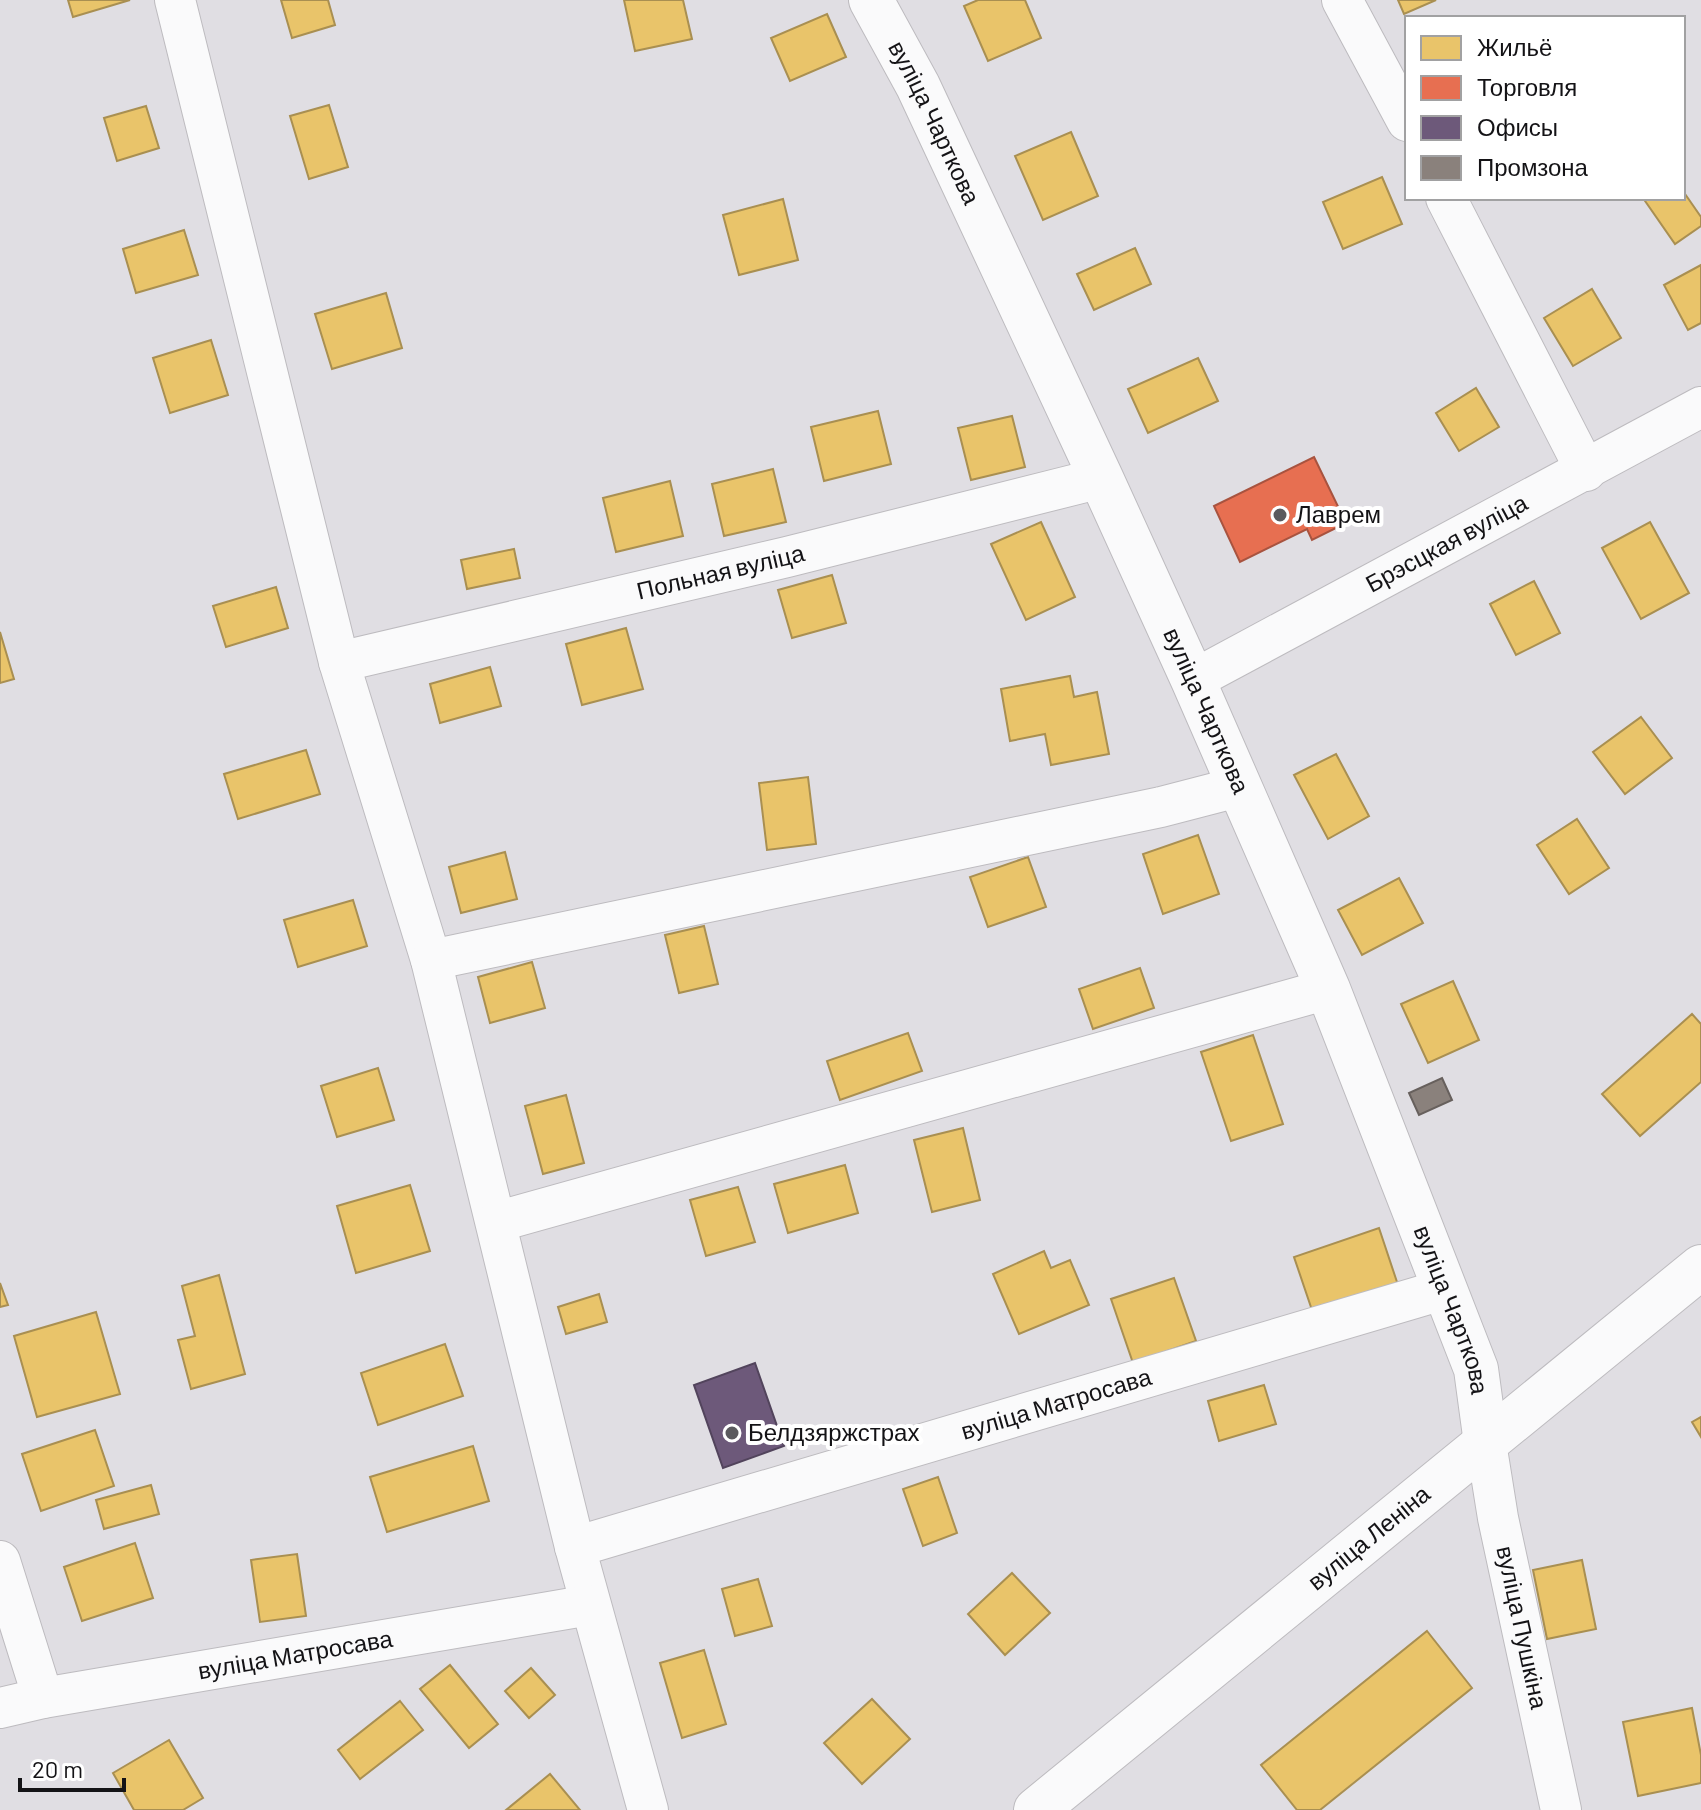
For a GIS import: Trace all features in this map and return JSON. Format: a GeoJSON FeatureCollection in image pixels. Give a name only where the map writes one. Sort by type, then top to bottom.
{"type":"FeatureCollection","features":[{"type":"Feature","properties":{"kind":"main road","name":"вуліца Чарткова"},"geometry":{"type":"LineString","coordinates":[[871,0],[918,86],[1101,478],[1328,989],[1476,1369],[1486,1443]]}},
{"type":"Feature","properties":{"kind":"main road","name":"вуліца Леніна"},"geometry":{"type":"LineString","coordinates":[[1036,1810],[1701,1267]]}},
{"type":"Feature","properties":{"kind":"street"},"geometry":{"type":"LineString","coordinates":[[175,0],[339,662],[431,960],[575,1547],[648,1810]]}},
{"type":"Feature","properties":{"kind":"street"},"geometry":{"type":"LineString","coordinates":[[1342,0],[1405,117]]}},
{"type":"Feature","properties":{"kind":"street"},"geometry":{"type":"LineString","coordinates":[[1447,200],[1586,471]]}},
{"type":"Feature","properties":{"kind":"street","name":"Брэсцкая вуліца"},"geometry":{"type":"LineString","coordinates":[[1193,680],[1701,407]]}},
{"type":"Feature","properties":{"kind":"street","name":"Польная вуліца"},"geometry":{"type":"LineString","coordinates":[[339,662],[1101,478]]}},
{"type":"Feature","properties":{"kind":"street"},"geometry":{"type":"LineString","coordinates":[[431,960],[1161,807],[1238,787]]}},
{"type":"Feature","properties":{"kind":"street"},"geometry":{"type":"LineString","coordinates":[[496,1222],[1328,989]]}},
{"type":"Feature","properties":{"kind":"street","name":"вуліца Матросава"},"geometry":{"type":"LineString","coordinates":[[575,1547],[1445,1289]]}},
{"type":"Feature","properties":{"kind":"street","name":"вуліца Пушкіна"},"geometry":{"type":"LineString","coordinates":[[1486,1443],[1498,1518],[1561,1810]]}},
{"type":"Feature","properties":{"kind":"street"},"geometry":{"type":"LineString","coordinates":[[0,1561],[43,1698]]}},
{"type":"Feature","properties":{"kind":"street","name":"вуліца Матросава"},"geometry":{"type":"LineString","coordinates":[[0,1708],[43,1698],[590,1605]]}},
{"type":"Feature","properties":{"kind":"building: Жильё"},"geometry":{"type":"Polygon","coordinates":[[[68,0],[130,0],[73,17],[68,0]]]}},
{"type":"Feature","properties":{"kind":"building: Жильё"},"geometry":{"type":"Polygon","coordinates":[[[281,0],[328,0],[335,25],[292,38],[281,0]]]}},
{"type":"Feature","properties":{"kind":"building: Жильё"},"geometry":{"type":"Polygon","coordinates":[[[624,0],[683,0],[692,39],[635,51],[624,0]]]}},
{"type":"Feature","properties":{"kind":"building: Жильё"},"geometry":{"type":"Polygon","coordinates":[[[978,0],[1025,0],[1041,38],[988,61],[964,6],[978,0]]]}},
{"type":"Feature","properties":{"kind":"building: Жильё"},"geometry":{"type":"Polygon","coordinates":[[[1398,0],[1436,0],[1404,14],[1398,0]]]}},
{"type":"Feature","properties":{"kind":"building: Жильё"},"geometry":{"type":"Polygon","coordinates":[[[827,14],[846,57],[790,81],[771,38],[827,14]]]}},
{"type":"Feature","properties":{"kind":"building: Жильё"},"geometry":{"type":"Polygon","coordinates":[[[329,105],[348,167],[309,179],[290,116],[329,105]]]}},
{"type":"Feature","properties":{"kind":"building: Жильё"},"geometry":{"type":"Polygon","coordinates":[[[146,106],[159,148],[117,161],[104,118],[146,106]]]}},
{"type":"Feature","properties":{"kind":"building: Жильё"},"geometry":{"type":"Polygon","coordinates":[[[1071,132],[1098,196],[1043,220],[1015,156],[1071,132]]]}},
{"type":"Feature","properties":{"kind":"building: Жильё"},"geometry":{"type":"Polygon","coordinates":[[[1382,177],[1402,224],[1343,249],[1323,202],[1382,177]]]}},
{"type":"Feature","properties":{"kind":"building: Жильё"},"geometry":{"type":"Polygon","coordinates":[[[1685,194],[1701,217],[1701,226],[1675,244],[1644,200],[1685,200],[1685,194]]]}},
{"type":"Feature","properties":{"kind":"building: Жильё"},"geometry":{"type":"Polygon","coordinates":[[[783,199],[798,260],[739,275],[723,215],[783,199]]]}},
{"type":"Feature","properties":{"kind":"building: Жильё"},"geometry":{"type":"Polygon","coordinates":[[[184,230],[198,275],[136,293],[123,249],[184,230]]]}},
{"type":"Feature","properties":{"kind":"building: Жильё"},"geometry":{"type":"Polygon","coordinates":[[[1135,248],[1151,284],[1094,310],[1077,274],[1135,248]]]}},
{"type":"Feature","properties":{"kind":"building: Жильё"},"geometry":{"type":"Polygon","coordinates":[[[1701,265],[1701,323],[1688,330],[1664,285],[1701,265]]]}},
{"type":"Feature","properties":{"kind":"building: Жильё"},"geometry":{"type":"Polygon","coordinates":[[[1592,289],[1621,338],[1573,366],[1544,318],[1592,289]]]}},
{"type":"Feature","properties":{"kind":"building: Жильё"},"geometry":{"type":"Polygon","coordinates":[[[386,293],[402,348],[332,369],[315,314],[386,293]]]}},
{"type":"Feature","properties":{"kind":"building: Жильё"},"geometry":{"type":"Polygon","coordinates":[[[211,340],[228,395],[170,413],[153,358],[211,340]]]}},
{"type":"Feature","properties":{"kind":"building: Жильё"},"geometry":{"type":"Polygon","coordinates":[[[1198,358],[1218,401],[1148,433],[1128,389],[1198,358]]]}},
{"type":"Feature","properties":{"kind":"building: Жильё"},"geometry":{"type":"Polygon","coordinates":[[[1476,388],[1499,427],[1459,451],[1436,413],[1476,388]]]}},
{"type":"Feature","properties":{"kind":"building: Жильё"},"geometry":{"type":"Polygon","coordinates":[[[878,411],[891,464],[824,481],[811,427],[878,411]]]}},
{"type":"Feature","properties":{"kind":"building: Жильё"},"geometry":{"type":"Polygon","coordinates":[[[1012,416],[1025,467],[971,480],[958,428],[1012,416]]]}},
{"type":"Feature","properties":{"kind":"building: Жильё"},"geometry":{"type":"Polygon","coordinates":[[[773,469],[786,522],[724,536],[712,484],[773,469]]]}},
{"type":"Feature","properties":{"kind":"building: Жильё"},"geometry":{"type":"Polygon","coordinates":[[[670,481],[683,536],[616,552],[603,498],[670,481]]]}},
{"type":"Feature","properties":{"kind":"building: Жильё"},"geometry":{"type":"Polygon","coordinates":[[[1041,522],[1075,597],[1026,620],[991,544],[1041,522]]]}},
{"type":"Feature","properties":{"kind":"building: Жильё"},"geometry":{"type":"Polygon","coordinates":[[[1650,522],[1689,593],[1641,619],[1602,548],[1650,522]]]}},
{"type":"Feature","properties":{"kind":"building: Жильё"},"geometry":{"type":"Polygon","coordinates":[[[514,549],[520,578],[467,589],[461,560],[514,549]]]}},
{"type":"Feature","properties":{"kind":"building: Жильё"},"geometry":{"type":"Polygon","coordinates":[[[832,575],[846,623],[792,638],[778,590],[832,575]]]}},
{"type":"Feature","properties":{"kind":"building: Жильё"},"geometry":{"type":"Polygon","coordinates":[[[1534,581],[1560,633],[1516,655],[1490,604],[1534,581]]]}},
{"type":"Feature","properties":{"kind":"building: Жильё"},"geometry":{"type":"Polygon","coordinates":[[[276,587],[288,628],[226,647],[213,606],[276,587]]]}},
{"type":"Feature","properties":{"kind":"building: Жильё"},"geometry":{"type":"Polygon","coordinates":[[[626,628],[643,689],[582,705],[566,644],[626,628]]]}},
{"type":"Feature","properties":{"kind":"building: Жильё"},"geometry":{"type":"Polygon","coordinates":[[[0,632],[14,679],[0,683],[0,632]]]}},
{"type":"Feature","properties":{"kind":"building: Жильё"},"geometry":{"type":"Polygon","coordinates":[[[490,667],[501,706],[440,723],[430,684],[490,667]]]}},
{"type":"Feature","properties":{"kind":"building: Жильё"},"geometry":{"type":"Polygon","coordinates":[[[1070,676],[1074,697],[1097,692],[1109,754],[1051,765],[1045,734],[1010,741],[1001,689],[1070,676]]]}},
{"type":"Feature","properties":{"kind":"building: Жильё"},"geometry":{"type":"Polygon","coordinates":[[[1641,717],[1672,758],[1625,794],[1593,752],[1641,717]]]}},
{"type":"Feature","properties":{"kind":"building: Жильё"},"geometry":{"type":"Polygon","coordinates":[[[306,750],[320,794],[238,819],[224,774],[306,750]]]}},
{"type":"Feature","properties":{"kind":"building: Жильё"},"geometry":{"type":"Polygon","coordinates":[[[1336,754],[1369,816],[1328,839],[1294,775],[1336,754]]]}},
{"type":"Feature","properties":{"kind":"building: Жильё"},"geometry":{"type":"Polygon","coordinates":[[[808,777],[816,844],[767,850],[759,783],[808,777]]]}},
{"type":"Feature","properties":{"kind":"building: Жильё"},"geometry":{"type":"Polygon","coordinates":[[[1577,819],[1609,868],[1569,894],[1537,845],[1577,819]]]}},
{"type":"Feature","properties":{"kind":"building: Жильё"},"geometry":{"type":"Polygon","coordinates":[[[1198,835],[1219,894],[1163,914],[1143,854],[1198,835]]]}},
{"type":"Feature","properties":{"kind":"building: Жильё"},"geometry":{"type":"Polygon","coordinates":[[[505,852],[517,899],[461,913],[449,867],[505,852]]]}},
{"type":"Feature","properties":{"kind":"building: Жильё"},"geometry":{"type":"Polygon","coordinates":[[[1028,857],[1046,907],[988,927],[970,877],[1028,857]]]}},
{"type":"Feature","properties":{"kind":"building: Жильё"},"geometry":{"type":"Polygon","coordinates":[[[1399,878],[1423,923],[1362,955],[1338,910],[1399,878]]]}},
{"type":"Feature","properties":{"kind":"building: Жильё"},"geometry":{"type":"Polygon","coordinates":[[[353,900],[367,946],[298,967],[284,920],[353,900]]]}},
{"type":"Feature","properties":{"kind":"building: Жильё"},"geometry":{"type":"Polygon","coordinates":[[[704,926],[718,984],[679,993],[665,935],[704,926]]]}},
{"type":"Feature","properties":{"kind":"building: Жильё"},"geometry":{"type":"Polygon","coordinates":[[[532,962],[545,1008],[490,1023],[478,977],[532,962]]]}},
{"type":"Feature","properties":{"kind":"building: Жильё"},"geometry":{"type":"Polygon","coordinates":[[[1140,968],[1154,1008],[1093,1029],[1079,989],[1140,968]]]}},
{"type":"Feature","properties":{"kind":"building: Жильё"},"geometry":{"type":"Polygon","coordinates":[[[1453,981],[1479,1040],[1428,1063],[1401,1004],[1453,981]]]}},
{"type":"Feature","properties":{"kind":"building: Жильё"},"geometry":{"type":"Polygon","coordinates":[[[1692,1014],[1701,1024],[1701,1082],[1640,1136],[1602,1094],[1692,1014]]]}},
{"type":"Feature","properties":{"kind":"building: Жильё"},"geometry":{"type":"Polygon","coordinates":[[[908,1033],[922,1071],[840,1100],[827,1061],[908,1033]]]}},
{"type":"Feature","properties":{"kind":"building: Жильё"},"geometry":{"type":"Polygon","coordinates":[[[1253,1035],[1283,1124],[1231,1141],[1201,1052],[1253,1035]]]}},
{"type":"Feature","properties":{"kind":"building: Жильё"},"geometry":{"type":"Polygon","coordinates":[[[378,1068],[394,1120],[337,1137],[321,1086],[378,1068]]]}},
{"type":"Feature","properties":{"kind":"building: Жильё"},"geometry":{"type":"Polygon","coordinates":[[[566,1095],[584,1163],[543,1174],[525,1106],[566,1095]]]}},
{"type":"Feature","properties":{"kind":"building: Жильё"},"geometry":{"type":"Polygon","coordinates":[[[963,1128],[980,1200],[932,1212],[914,1140],[963,1128]]]}},
{"type":"Feature","properties":{"kind":"building: Жильё"},"geometry":{"type":"Polygon","coordinates":[[[845,1165],[858,1213],[788,1233],[774,1184],[845,1165]]]}},
{"type":"Feature","properties":{"kind":"building: Жильё"},"geometry":{"type":"Polygon","coordinates":[[[410,1185],[430,1251],[356,1273],[337,1206],[410,1185]]]}},
{"type":"Feature","properties":{"kind":"building: Жильё"},"geometry":{"type":"Polygon","coordinates":[[[738,1187],[755,1242],[706,1256],[690,1200],[738,1187]]]}},
{"type":"Feature","properties":{"kind":"building: Жильё"},"geometry":{"type":"Polygon","coordinates":[[[1379,1228],[1399,1288],[1314,1316],[1294,1257],[1379,1228]]]}},
{"type":"Feature","properties":{"kind":"building: Жильё"},"geometry":{"type":"Polygon","coordinates":[[[1044,1251],[1051,1268],[1070,1260],[1089,1305],[1019,1334],[993,1274],[1044,1251]]]}},
{"type":"Feature","properties":{"kind":"building: Жильё"},"geometry":{"type":"Polygon","coordinates":[[[219,1275],[245,1374],[191,1389],[178,1340],[195,1336],[182,1286],[219,1275]]]}},
{"type":"Feature","properties":{"kind":"building: Жильё"},"geometry":{"type":"Polygon","coordinates":[[[1174,1278],[1196,1341],[1133,1363],[1111,1299],[1174,1278]]]}},
{"type":"Feature","properties":{"kind":"building: Жильё"},"geometry":{"type":"Polygon","coordinates":[[[0,1283],[8,1305],[0,1307],[0,1283]]]}},
{"type":"Feature","properties":{"kind":"building: Жильё"},"geometry":{"type":"Polygon","coordinates":[[[599,1294],[607,1322],[566,1334],[558,1307],[599,1294]]]}},
{"type":"Feature","properties":{"kind":"building: Жильё"},"geometry":{"type":"Polygon","coordinates":[[[96,1312],[120,1394],[37,1417],[14,1336],[96,1312]]]}},
{"type":"Feature","properties":{"kind":"building: Жильё"},"geometry":{"type":"Polygon","coordinates":[[[445,1344],[463,1396],[378,1425],[361,1373],[445,1344]]]}},
{"type":"Feature","properties":{"kind":"building: Жильё"},"geometry":{"type":"Polygon","coordinates":[[[1264,1385],[1276,1424],[1219,1441],[1208,1401],[1264,1385]]]}},
{"type":"Feature","properties":{"kind":"building: Жильё"},"geometry":{"type":"Polygon","coordinates":[[[1701,1417],[1701,1437],[1692,1422],[1701,1417]]]}},
{"type":"Feature","properties":{"kind":"building: Жильё"},"geometry":{"type":"Polygon","coordinates":[[[95,1430],[114,1486],[41,1511],[22,1454],[95,1430]]]}},
{"type":"Feature","properties":{"kind":"building: Жильё"},"geometry":{"type":"Polygon","coordinates":[[[473,1446],[489,1501],[387,1532],[370,1477],[473,1446]]]}},
{"type":"Feature","properties":{"kind":"building: Жильё"},"geometry":{"type":"Polygon","coordinates":[[[938,1477],[957,1533],[923,1546],[903,1489],[938,1477]]]}},
{"type":"Feature","properties":{"kind":"building: Жильё"},"geometry":{"type":"Polygon","coordinates":[[[151,1485],[159,1514],[104,1529],[96,1500],[151,1485]]]}},
{"type":"Feature","properties":{"kind":"building: Жильё"},"geometry":{"type":"Polygon","coordinates":[[[135,1543],[153,1598],[82,1621],[64,1567],[135,1543]]]}},
{"type":"Feature","properties":{"kind":"building: Жильё"},"geometry":{"type":"Polygon","coordinates":[[[297,1554],[306,1616],[260,1622],[251,1560],[297,1554]]]}},
{"type":"Feature","properties":{"kind":"building: Жильё"},"geometry":{"type":"Polygon","coordinates":[[[1582,1560],[1596,1629],[1547,1639],[1533,1570],[1582,1560]]]}},
{"type":"Feature","properties":{"kind":"building: Жильё"},"geometry":{"type":"Polygon","coordinates":[[[1012,1573],[1050,1613],[1005,1655],[968,1614],[1012,1573]]]}},
{"type":"Feature","properties":{"kind":"building: Жильё"},"geometry":{"type":"Polygon","coordinates":[[[758,1579],[772,1626],[735,1636],[722,1589],[758,1579]]]}},
{"type":"Feature","properties":{"kind":"building: Жильё"},"geometry":{"type":"Polygon","coordinates":[[[1427,1631],[1472,1688],[1320,1810],[1297,1810],[1261,1765],[1427,1631]]]}},
{"type":"Feature","properties":{"kind":"building: Жильё"},"geometry":{"type":"Polygon","coordinates":[[[704,1650],[726,1724],[682,1738],[660,1663],[704,1650]]]}},
{"type":"Feature","properties":{"kind":"building: Жильё"},"geometry":{"type":"Polygon","coordinates":[[[450,1665],[498,1724],[469,1748],[420,1689],[450,1665]]]}},
{"type":"Feature","properties":{"kind":"building: Жильё"},"geometry":{"type":"Polygon","coordinates":[[[531,1668],[555,1695],[529,1718],[505,1691],[531,1668]]]}},
{"type":"Feature","properties":{"kind":"building: Жильё"},"geometry":{"type":"Polygon","coordinates":[[[872,1699],[910,1739],[862,1784],[824,1743],[872,1699]]]}},
{"type":"Feature","properties":{"kind":"building: Жильё"},"geometry":{"type":"Polygon","coordinates":[[[400,1701],[423,1730],[360,1779],[338,1750],[400,1701]]]}},
{"type":"Feature","properties":{"kind":"building: Жильё"},"geometry":{"type":"Polygon","coordinates":[[[1692,1708],[1701,1755],[1701,1783],[1638,1796],[1623,1722],[1692,1708]]]}},
{"type":"Feature","properties":{"kind":"building: Жильё"},"geometry":{"type":"Polygon","coordinates":[[[169,1740],[203,1798],[183,1810],[134,1810],[113,1773],[169,1740]]]}},
{"type":"Feature","properties":{"kind":"building: Жильё"},"geometry":{"type":"Polygon","coordinates":[[[550,1774],[580,1810],[506,1810],[550,1774]]]}},
{"type":"Feature","properties":{"kind":"building: Торговля","name":"Лаврем"},"geometry":{"type":"Polygon","coordinates":[[[1314,457],[1346,523],[1312,540],[1307,529],[1240,562],[1214,506],[1314,457]]]}},
{"type":"Feature","properties":{"kind":"building: Офисы"},"geometry":{"type":"Polygon","coordinates":[[[755,1363],[784,1446],[723,1468],[694,1385],[755,1363]]]}},
{"type":"Feature","properties":{"kind":"building: Промзона"},"geometry":{"type":"Polygon","coordinates":[[[1442,1078],[1452,1100],[1419,1115],[1409,1093],[1442,1078]]]}},
{"type":"Feature","properties":{"kind":"place","name":"Лаврем"},"geometry":{"type":"Point","coordinates":[1280,515]}},
{"type":"Feature","properties":{"kind":"place","name":"Белдзяржстрах"},"geometry":{"type":"Point","coordinates":[732,1433]}}]}
